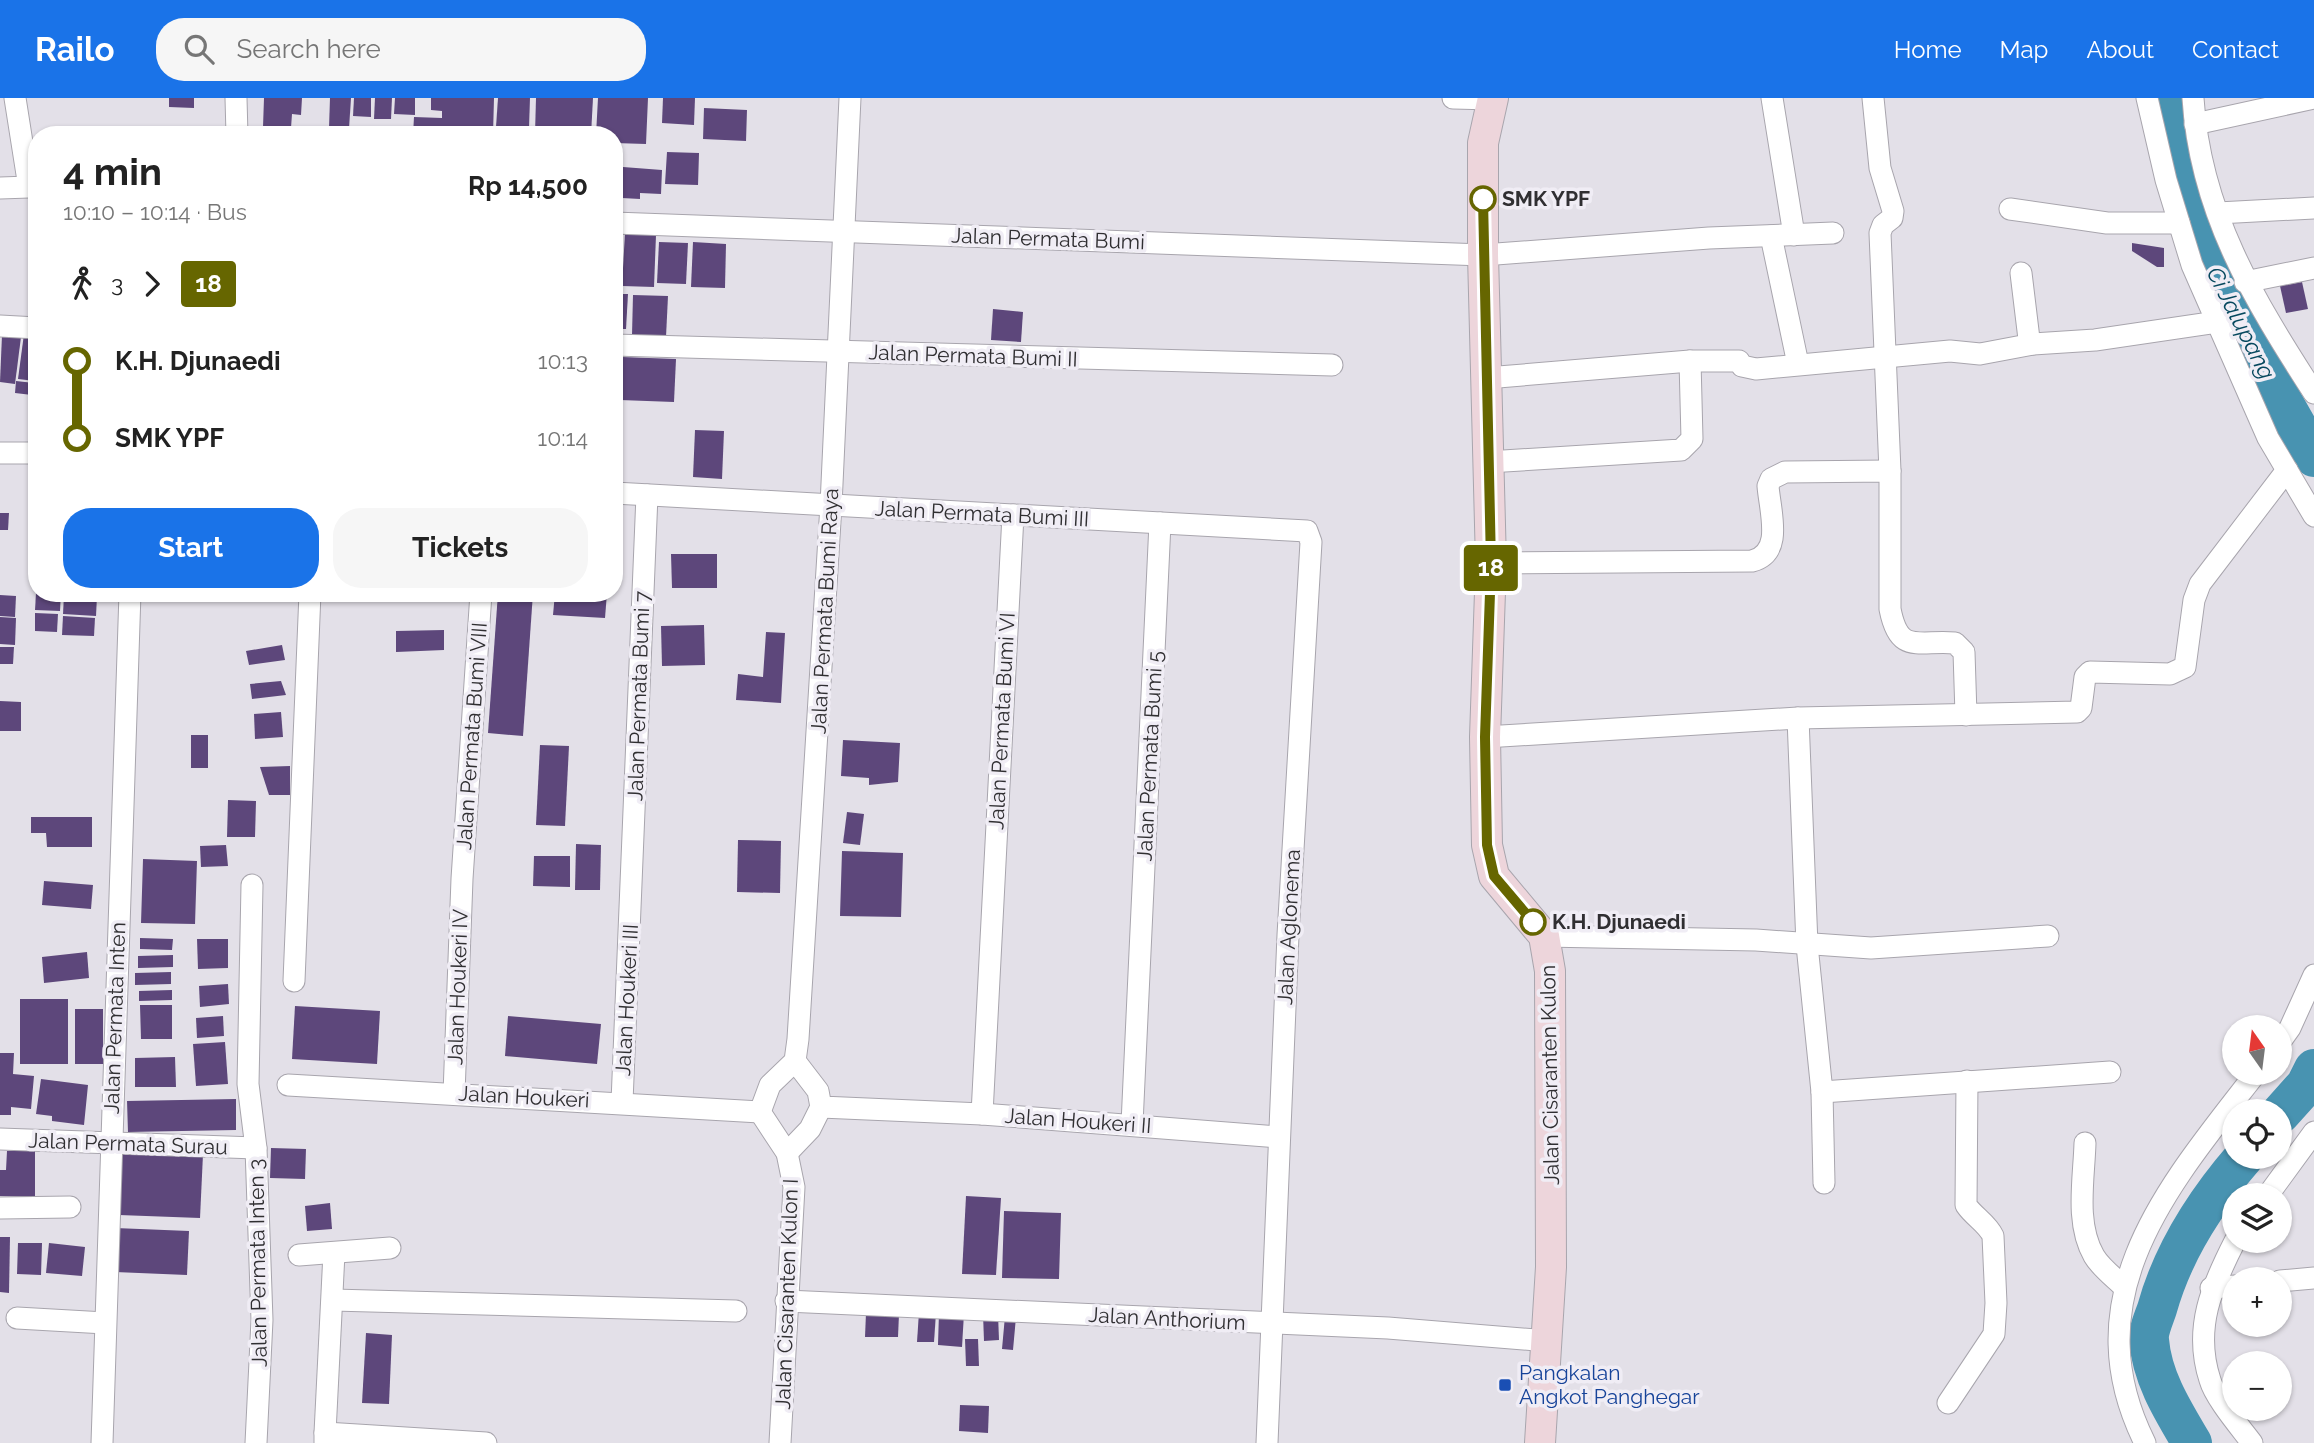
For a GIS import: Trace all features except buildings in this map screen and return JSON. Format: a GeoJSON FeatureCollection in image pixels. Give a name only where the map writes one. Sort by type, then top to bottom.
{"type":"FeatureCollection","features":[{"type":"Feature","properties":{"kind":"main road","name":"Jalan Cisaranten Kulon"},"geometry":{"type":"LineString","coordinates":[[1493,99],[1483,144],[1483,255],[1491,564],[1485,737],[1488,859],[1494,876],[1544,936],[1550,971],[1552,1188],[1548,1341],[1540,1443]]}},
{"type":"Feature","properties":{"kind":"street"},"geometry":{"type":"LineString","coordinates":[[15,98],[28,162]]}},
{"type":"Feature","properties":{"kind":"street"},"geometry":{"type":"LineString","coordinates":[[236,98],[237,126]]}},
{"type":"Feature","properties":{"kind":"street","name":"Jalan Permata Bumi Raya"},"geometry":{"type":"LineString","coordinates":[[795,1061],[807,919],[831,505],[850,98]]}},
{"type":"Feature","properties":{"kind":"street"},"geometry":{"type":"LineString","coordinates":[[1453,98],[1493,99]]}},
{"type":"Feature","properties":{"kind":"street"},"geometry":{"type":"LineString","coordinates":[[1772,98],[1794,235]]}},
{"type":"Feature","properties":{"kind":"street"},"geometry":{"type":"LineString","coordinates":[[1873,98],[1880,168],[1893,211],[1892,218],[1883,225],[1880,233],[1887,358],[1890,608],[1894,628],[1899,636],[1911,642],[1955,643],[1960,646],[1964,652],[1966,715]]}},
{"type":"Feature","properties":{"kind":"street"},"geometry":{"type":"LineString","coordinates":[[2147,98],[2192,265],[2268,439],[2312,508]]}},
{"type":"Feature","properties":{"kind":"street"},"geometry":{"type":"LineString","coordinates":[[2193,98],[2194,124],[2210,194],[2245,282],[2314,393]]}},
{"type":"Feature","properties":{"kind":"street"},"geometry":{"type":"LineString","coordinates":[[2194,124],[2314,99]]}},
{"type":"Feature","properties":{"kind":"street"},"geometry":{"type":"LineString","coordinates":[[0,188],[28,186]]}},
{"type":"Feature","properties":{"kind":"street"},"geometry":{"type":"LineString","coordinates":[[2218,213],[2314,208]]}},
{"type":"Feature","properties":{"kind":"street"},"geometry":{"type":"LineString","coordinates":[[2010,209],[2107,223],[2179,223]]}},
{"type":"Feature","properties":{"kind":"street","name":"Jalan Permata Bumi"},"geometry":{"type":"LineString","coordinates":[[623,223],[1483,255],[1833,233]]}},
{"type":"Feature","properties":{"kind":"street"},"geometry":{"type":"LineString","coordinates":[[1771,236],[1798,363]]}},
{"type":"Feature","properties":{"kind":"street"},"geometry":{"type":"LineString","coordinates":[[2245,282],[2314,268]]}},
{"type":"Feature","properties":{"kind":"street"},"geometry":{"type":"LineString","coordinates":[[2021,273],[2029,339],[2033,344]]}},
{"type":"Feature","properties":{"kind":"street"},"geometry":{"type":"LineString","coordinates":[[1486,378],[1690,361],[1739,361],[1742,366],[1756,369],[1950,351],[1980,354],[2033,344],[2095,340],[2217,322]]}},
{"type":"Feature","properties":{"kind":"street"},"geometry":{"type":"LineString","coordinates":[[0,326],[28,328]]}},
{"type":"Feature","properties":{"kind":"street","name":"Jalan Permata Bumi II"},"geometry":{"type":"LineString","coordinates":[[623,345],[1332,365]]}},
{"type":"Feature","properties":{"kind":"street"},"geometry":{"type":"LineString","coordinates":[[1488,462],[1681,450],[1692,439],[1690,361]]}},
{"type":"Feature","properties":{"kind":"street"},"geometry":{"type":"LineString","coordinates":[[0,453],[28,453]]}},
{"type":"Feature","properties":{"kind":"street"},"geometry":{"type":"LineString","coordinates":[[1485,737],[1798,718],[2073,713],[2081,708],[2085,677],[2090,672],[2170,674],[2185,667],[2194,600],[2200,584],[2287,470]]}},
{"type":"Feature","properties":{"kind":"street"},"geometry":{"type":"LineString","coordinates":[[1491,564],[1752,561],[1764,558],[1770,552],[1773,541],[1768,486],[1771,479],[1785,472],[1890,471]]}},
{"type":"Feature","properties":{"kind":"street","name":"Jalan Permata Bumi III"},"geometry":{"type":"LineString","coordinates":[[623,494],[1307,531]]}},
{"type":"Feature","properties":{"kind":"street","name":"Jalan Permata Bumi 7"},"geometry":{"type":"LineString","coordinates":[[631,898],[647,495]]}},
{"type":"Feature","properties":{"kind":"street","name":"Jalan Permata Bumi VI"},"geometry":{"type":"LineString","coordinates":[[991,926],[1013,515]]}},
{"type":"Feature","properties":{"kind":"street","name":"Jalan Permata Bumi 5"},"geometry":{"type":"LineString","coordinates":[[1132,1124],[1160,523]]}},
{"type":"Feature","properties":{"kind":"street","name":"Jalan Aglonema"},"geometry":{"type":"LineString","coordinates":[[1267,1443],[1279,1136],[1311,542],[1307,531]]}},
{"type":"Feature","properties":{"kind":"street","name":"Jalan Permata Inten"},"geometry":{"type":"LineString","coordinates":[[102,1443],[130,602]]}},
{"type":"Feature","properties":{"kind":"street"},"geometry":{"type":"LineString","coordinates":[[294,981],[310,602]]}},
{"type":"Feature","properties":{"kind":"street","name":"Jalan Permata Bumi VIII"},"geometry":{"type":"LineString","coordinates":[[463,879],[480,602]]}},
{"type":"Feature","properties":{"kind":"street"},"geometry":{"type":"LineString","coordinates":[[1798,718],[1807,945],[1822,1092],[1824,1183]]}},
{"type":"Feature","properties":{"kind":"street","name":"Jalan Houkeri IV"},"geometry":{"type":"LineString","coordinates":[[454,1094],[463,879]]}},
{"type":"Feature","properties":{"kind":"street","name":"Jalan Permata Inten 3"},"geometry":{"type":"LineString","coordinates":[[251,885],[248,1084],[256,1149],[262,1320],[256,1443]]}},
{"type":"Feature","properties":{"kind":"street","name":"Jalan Houkeri III"},"geometry":{"type":"LineString","coordinates":[[622,1102],[631,898]]}},
{"type":"Feature","properties":{"kind":"street","name":"Jalan Houkeri II"},"geometry":{"type":"LineString","coordinates":[[991,926],[982,1114],[1279,1136]]}},
{"type":"Feature","properties":{"kind":"street"},"geometry":{"type":"LineString","coordinates":[[1544,936],[1756,940],[1807,945],[1916,947],[1956,941],[2048,936]]}},
{"type":"Feature","properties":{"kind":"street"},"geometry":{"type":"LineString","coordinates":[[2292,1024],[2314,975]]}},
{"type":"Feature","properties":{"kind":"street"},"geometry":{"type":"LineString","coordinates":[[760,1111],[771,1085],[795,1061],[818,1091],[821,1107],[810,1129],[787,1153]]}},
{"type":"Feature","properties":{"kind":"street"},"geometry":{"type":"LineString","coordinates":[[1822,1092],[2110,1072]]}},
{"type":"Feature","properties":{"kind":"street"},"geometry":{"type":"LineString","coordinates":[[1948,1403],[1994,1334],[1996,1303],[1993,1236],[1989,1227],[1974,1217],[1966,1205],[1968,1081]]}},
{"type":"Feature","properties":{"kind":"street","name":"Jalan Houkeri"},"geometry":{"type":"LineString","coordinates":[[288,1085],[760,1111]]}},
{"type":"Feature","properties":{"kind":"street"},"geometry":{"type":"LineString","coordinates":[[2145,1443],[2132,1416],[2119,1350],[2125,1288],[2140,1240],[2174,1178],[2247,1085]]}},
{"type":"Feature","properties":{"kind":"street"},"geometry":{"type":"LineString","coordinates":[[821,1107],[982,1114]]}},
{"type":"Feature","properties":{"kind":"street","name":"Jalan Cisaranten Kulon I"},"geometry":{"type":"LineString","coordinates":[[760,1111],[787,1153],[794,1187],[780,1443]]}},
{"type":"Feature","properties":{"kind":"street"},"geometry":{"type":"LineString","coordinates":[[2277,1183],[2314,1132]]}},
{"type":"Feature","properties":{"kind":"street","name":"Jalan Permata Surau"},"geometry":{"type":"LineString","coordinates":[[0,1139],[256,1149]]}},
{"type":"Feature","properties":{"kind":"street"},"geometry":{"type":"LineString","coordinates":[[2085,1143],[2082,1211],[2085,1228],[2095,1258],[2125,1288]]}},
{"type":"Feature","properties":{"kind":"street"},"geometry":{"type":"LineString","coordinates":[[0,1208],[70,1207]]}},
{"type":"Feature","properties":{"kind":"street"},"geometry":{"type":"LineString","coordinates":[[299,1255],[390,1248]]}},
{"type":"Feature","properties":{"kind":"street"},"geometry":{"type":"LineString","coordinates":[[2229,1253],[2211,1288],[2203,1337],[2210,1382],[2252,1443]]}},
{"type":"Feature","properties":{"kind":"street"},"geometry":{"type":"LineString","coordinates":[[334,1254],[325,1438],[486,1443]]}},
{"type":"Feature","properties":{"kind":"street"},"geometry":{"type":"LineString","coordinates":[[2292,1281],[2314,1278]]}},
{"type":"Feature","properties":{"kind":"street"},"geometry":{"type":"LineString","coordinates":[[2211,1288],[2222,1287]]}},
{"type":"Feature","properties":{"kind":"street"},"geometry":{"type":"LineString","coordinates":[[333,1300],[736,1311]]}},
{"type":"Feature","properties":{"kind":"street","name":"Jalan Anthorium"},"geometry":{"type":"LineString","coordinates":[[786,1301],[1388,1328],[1548,1341]]}},
{"type":"Feature","properties":{"kind":"street"},"geometry":{"type":"LineString","coordinates":[[17,1318],[105,1323]]}},
{"type":"Feature","properties":{"kind":"waterway","name":"Ci Jalupang"},"geometry":{"type":"LineString","coordinates":[[2172,98],[2191,208],[2218,287],[2314,457]]}},
{"type":"Feature","properties":{"kind":"waterway","name":"Ci Jalupang"},"geometry":{"type":"LineString","coordinates":[[2292,1101],[2306,1085],[2314,1069]]}},
{"type":"Feature","properties":{"kind":"waterway","name":"Ci Jalupang"},"geometry":{"type":"LineString","coordinates":[[2192,1443],[2159,1381],[2151,1354],[2149,1333],[2181,1247],[2216,1192],[2234,1169]]}},
{"type":"Feature","properties":{"kind":"bus line","name":"18"},"geometry":{"type":"LineString","coordinates":[[1483,199],[1491,564],[1485,737],[1487,845],[1488,859],[1494,876],[1533,922]]}},
{"type":"Feature","properties":{"kind":"place","name":"SMK YPF"},"geometry":{"type":"Point","coordinates":[1483,199]}},
{"type":"Feature","properties":{"kind":"place","name":"K.H. Djunaedi"},"geometry":{"type":"Point","coordinates":[1533,922]}},
{"type":"Feature","properties":{"kind":"place","name":"Pangkalan Angkot Panghegar"},"geometry":{"type":"Point","coordinates":[1505,1385]}}]}
